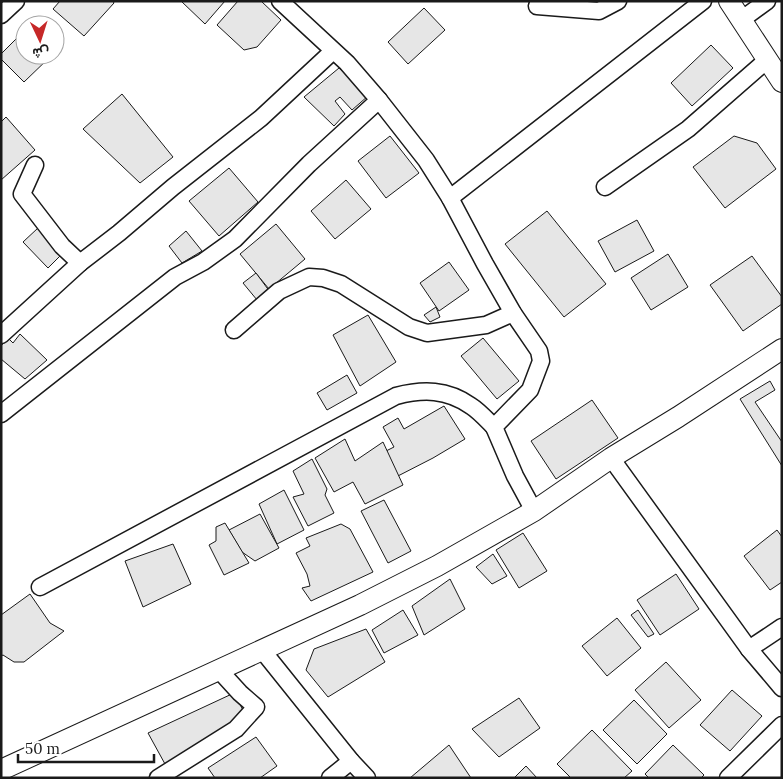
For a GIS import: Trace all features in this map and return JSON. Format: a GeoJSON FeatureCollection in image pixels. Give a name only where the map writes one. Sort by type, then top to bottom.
{"type":"FeatureCollection","features":[{"type":"Feature","properties":{"kind":"street"},"geometry":{"type":"LineString","coordinates":[[1,15],[16,1]]}},
{"type":"Feature","properties":{"kind":"street"},"geometry":{"type":"LineString","coordinates":[[280,1],[347,63],[426,160],[450,198],[513,312],[540,351],[541,361],[530,390],[494,427]]}},
{"type":"Feature","properties":{"kind":"street"},"geometry":{"type":"LineString","coordinates":[[537,6],[599,11],[618,1]]}},
{"type":"Feature","properties":{"kind":"street"},"geometry":{"type":"LineString","coordinates":[[450,198],[703,1]]}},
{"type":"Feature","properties":{"kind":"street"},"geometry":{"type":"LineString","coordinates":[[729,1],[782,82]]}},
{"type":"Feature","properties":{"kind":"street"},"geometry":{"type":"LineString","coordinates":[[741,20],[767,1]]}},
{"type":"Feature","properties":{"kind":"street"},"geometry":{"type":"LineString","coordinates":[[1,335],[80,263],[261,118],[333,51]]}},
{"type":"Feature","properties":{"kind":"street"},"geometry":{"type":"LineString","coordinates":[[605,187],[688,129],[767,60]]}},
{"type":"Feature","properties":{"kind":"street"},"geometry":{"type":"LineString","coordinates":[[1,414],[175,277],[203,262],[235,239],[309,164],[379,100]]}},
{"type":"Feature","properties":{"kind":"street"},"geometry":{"type":"LineString","coordinates":[[35,164],[22,194],[62,246],[80,263]]}},
{"type":"Feature","properties":{"kind":"street"},"geometry":{"type":"LineString","coordinates":[[234,330],[279,291],[309,278],[323,278],[341,284],[409,327],[427,333],[486,325],[513,312]]}},
{"type":"Feature","properties":{"kind":"street"},"geometry":{"type":"LineString","coordinates":[[1,770],[360,605],[438,566],[534,511],[611,458],[782,349]]}},
{"type":"Feature","properties":{"kind":"street"},"geometry":{"type":"LineString","coordinates":[[40,587],[396,396],[415,391],[436,391],[471,406],[494,427],[514,476],[534,511]]}},
{"type":"Feature","properties":{"kind":"street"},"geometry":{"type":"LineString","coordinates":[[611,458],[749,649],[782,688]]}},
{"type":"Feature","properties":{"kind":"street"},"geometry":{"type":"LineString","coordinates":[[749,649],[782,627]]}},
{"type":"Feature","properties":{"kind":"street"},"geometry":{"type":"LineString","coordinates":[[262,650],[351,761],[367,778]]}},
{"type":"Feature","properties":{"kind":"street"},"geometry":{"type":"LineString","coordinates":[[158,778],[236,729],[256,706],[219,670]]}},
{"type":"Feature","properties":{"kind":"street"},"geometry":{"type":"LineString","coordinates":[[728,778],[782,726]]}},
{"type":"Feature","properties":{"kind":"street"},"geometry":{"type":"LineString","coordinates":[[330,778],[351,761]]}},
{"type":"Feature","properties":{"kind":"building"},"geometry":{"type":"Polygon","coordinates":[[[60,1],[113,1],[114,3],[84,36],[65,19],[65,15],[60,15],[53,9],[60,1]]]}},
{"type":"Feature","properties":{"kind":"building"},"geometry":{"type":"Polygon","coordinates":[[[181,1],[225,1],[205,24],[181,1]]]}},
{"type":"Feature","properties":{"kind":"building"},"geometry":{"type":"Polygon","coordinates":[[[238,1],[261,1],[281,20],[257,47],[244,50],[217,25],[238,1]]]}},
{"type":"Feature","properties":{"kind":"building"},"geometry":{"type":"Polygon","coordinates":[[[424,8],[445,30],[408,64],[388,42],[424,8]]]}},
{"type":"Feature","properties":{"kind":"building"},"geometry":{"type":"Polygon","coordinates":[[[15,40],[15,65],[42,65],[24,82],[1,59],[1,54],[15,40]]]}},
{"type":"Feature","properties":{"kind":"building"},"geometry":{"type":"Polygon","coordinates":[[[711,45],[733,68],[692,106],[671,83],[711,45]]]}},
{"type":"Feature","properties":{"kind":"building"},"geometry":{"type":"Polygon","coordinates":[[[339,68],[368,96],[352,110],[340,97],[335,101],[345,114],[334,126],[304,97],[339,68]]]}},
{"type":"Feature","properties":{"kind":"building"},"geometry":{"type":"Polygon","coordinates":[[[122,94],[173,157],[140,183],[83,129],[122,94]]]}},
{"type":"Feature","properties":{"kind":"building"},"geometry":{"type":"Polygon","coordinates":[[[6,117],[35,150],[1,180],[1,122],[6,117]]]}},
{"type":"Feature","properties":{"kind":"building"},"geometry":{"type":"Polygon","coordinates":[[[390,136],[419,173],[386,198],[358,161],[390,136]]]}},
{"type":"Feature","properties":{"kind":"building"},"geometry":{"type":"Polygon","coordinates":[[[734,136],[757,143],[776,169],[725,208],[693,167],[734,136]]]}},
{"type":"Feature","properties":{"kind":"building"},"geometry":{"type":"Polygon","coordinates":[[[229,168],[258,202],[219,236],[189,201],[229,168]]]}},
{"type":"Feature","properties":{"kind":"building"},"geometry":{"type":"Polygon","coordinates":[[[346,180],[371,209],[335,239],[311,211],[346,180]]]}},
{"type":"Feature","properties":{"kind":"building"},"geometry":{"type":"Polygon","coordinates":[[[547,211],[606,284],[564,317],[505,244],[547,211]]]}},
{"type":"Feature","properties":{"kind":"building"},"geometry":{"type":"Polygon","coordinates":[[[637,220],[654,251],[615,272],[598,241],[637,220]]]}},
{"type":"Feature","properties":{"kind":"building"},"geometry":{"type":"Polygon","coordinates":[[[276,224],[305,259],[269,289],[240,254],[276,224]]]}},
{"type":"Feature","properties":{"kind":"building"},"geometry":{"type":"Polygon","coordinates":[[[38,228],[61,255],[48,268],[23,242],[38,228]]]}},
{"type":"Feature","properties":{"kind":"building"},"geometry":{"type":"Polygon","coordinates":[[[186,231],[202,251],[182,263],[169,246],[186,231]]]}},
{"type":"Feature","properties":{"kind":"building"},"geometry":{"type":"Polygon","coordinates":[[[668,254],[688,287],[651,310],[631,278],[668,254]]]}},
{"type":"Feature","properties":{"kind":"building"},"geometry":{"type":"Polygon","coordinates":[[[752,256],[782,297],[782,304],[743,331],[710,285],[752,256]]]}},
{"type":"Feature","properties":{"kind":"building"},"geometry":{"type":"Polygon","coordinates":[[[449,262],[469,290],[439,311],[420,283],[449,262]]]}},
{"type":"Feature","properties":{"kind":"building"},"geometry":{"type":"Polygon","coordinates":[[[256,273],[273,296],[262,306],[243,283],[256,273]]]}},
{"type":"Feature","properties":{"kind":"building"},"geometry":{"type":"Polygon","coordinates":[[[436,307],[440,317],[430,322],[424,315],[436,307]]]}},
{"type":"Feature","properties":{"kind":"building"},"geometry":{"type":"Polygon","coordinates":[[[368,315],[396,362],[360,386],[333,335],[368,315]]]}},
{"type":"Feature","properties":{"kind":"building"},"geometry":{"type":"Polygon","coordinates":[[[20,334],[47,360],[25,379],[1,359],[1,346],[8,338],[13,343],[20,334]]]}},
{"type":"Feature","properties":{"kind":"building"},"geometry":{"type":"Polygon","coordinates":[[[483,338],[519,381],[497,399],[461,356],[483,338]]]}},
{"type":"Feature","properties":{"kind":"building"},"geometry":{"type":"Polygon","coordinates":[[[347,375],[357,393],[327,410],[317,393],[347,375]]]}},
{"type":"Feature","properties":{"kind":"building"},"geometry":{"type":"Polygon","coordinates":[[[770,381],[775,390],[755,402],[782,442],[782,466],[740,399],[770,381]]]}},
{"type":"Feature","properties":{"kind":"building"},"geometry":{"type":"Polygon","coordinates":[[[592,400],[618,438],[556,479],[531,441],[592,400]]]}},
{"type":"Feature","properties":{"kind":"building"},"geometry":{"type":"Polygon","coordinates":[[[444,406],[465,439],[394,478],[382,453],[394,447],[383,427],[398,418],[404,429],[444,406]]]}},
{"type":"Feature","properties":{"kind":"building"},"geometry":{"type":"Polygon","coordinates":[[[345,439],[355,461],[383,442],[403,485],[365,504],[353,482],[334,492],[315,458],[345,439]]]}},
{"type":"Feature","properties":{"kind":"building"},"geometry":{"type":"Polygon","coordinates":[[[312,459],[327,489],[325,495],[334,513],[308,526],[293,497],[304,494],[293,471],[312,459]]]}},
{"type":"Feature","properties":{"kind":"building"},"geometry":{"type":"Polygon","coordinates":[[[284,490],[304,530],[277,544],[259,504],[284,490]]]}},
{"type":"Feature","properties":{"kind":"building"},"geometry":{"type":"Polygon","coordinates":[[[384,500],[411,551],[388,563],[361,511],[384,500]]]}},
{"type":"Feature","properties":{"kind":"building"},"geometry":{"type":"Polygon","coordinates":[[[260,514],[279,548],[255,561],[242,552],[229,530],[260,514]]]}},
{"type":"Feature","properties":{"kind":"building"},"geometry":{"type":"Polygon","coordinates":[[[225,523],[249,563],[224,575],[209,545],[216,541],[216,527],[225,523]]]}},
{"type":"Feature","properties":{"kind":"building"},"geometry":{"type":"Polygon","coordinates":[[[341,524],[350,529],[373,572],[311,601],[302,588],[310,586],[307,574],[296,553],[310,546],[306,538],[341,524]]]}},
{"type":"Feature","properties":{"kind":"building"},"geometry":{"type":"Polygon","coordinates":[[[777,530],[782,537],[782,582],[770,590],[744,556],[777,530]]]}},
{"type":"Feature","properties":{"kind":"building"},"geometry":{"type":"Polygon","coordinates":[[[523,533],[547,571],[519,588],[496,550],[523,533]]]}},
{"type":"Feature","properties":{"kind":"building"},"geometry":{"type":"Polygon","coordinates":[[[173,544],[191,584],[143,607],[125,561],[173,544]]]}},
{"type":"Feature","properties":{"kind":"building"},"geometry":{"type":"Polygon","coordinates":[[[493,554],[507,576],[492,584],[476,567],[493,554]]]}},
{"type":"Feature","properties":{"kind":"building"},"geometry":{"type":"Polygon","coordinates":[[[676,574],[699,609],[660,635],[637,600],[676,574]]]}},
{"type":"Feature","properties":{"kind":"building"},"geometry":{"type":"Polygon","coordinates":[[[450,579],[465,609],[424,635],[412,606],[450,579]]]}},
{"type":"Feature","properties":{"kind":"building"},"geometry":{"type":"Polygon","coordinates":[[[30,594],[50,623],[64,631],[24,662],[14,662],[3,655],[1,656],[1,615],[30,594]]]}},
{"type":"Feature","properties":{"kind":"building"},"geometry":{"type":"Polygon","coordinates":[[[403,610],[418,635],[384,653],[372,630],[403,610]]]}},
{"type":"Feature","properties":{"kind":"building"},"geometry":{"type":"Polygon","coordinates":[[[638,610],[654,634],[648,637],[631,615],[638,610]]]}},
{"type":"Feature","properties":{"kind":"building"},"geometry":{"type":"Polygon","coordinates":[[[617,618],[641,648],[607,676],[582,646],[617,618]]]}},
{"type":"Feature","properties":{"kind":"building"},"geometry":{"type":"Polygon","coordinates":[[[366,629],[385,662],[328,697],[306,670],[314,649],[366,629]]]}},
{"type":"Feature","properties":{"kind":"building"},"geometry":{"type":"Polygon","coordinates":[[[666,662],[701,700],[669,728],[635,690],[666,662]]]}},
{"type":"Feature","properties":{"kind":"building"},"geometry":{"type":"Polygon","coordinates":[[[732,690],[762,716],[730,751],[700,725],[732,690]]]}},
{"type":"Feature","properties":{"kind":"building"},"geometry":{"type":"Polygon","coordinates":[[[234,693],[244,712],[224,729],[165,764],[148,733],[234,693]]]}},
{"type":"Feature","properties":{"kind":"building"},"geometry":{"type":"Polygon","coordinates":[[[519,698],[540,728],[499,757],[472,729],[519,698]]]}},
{"type":"Feature","properties":{"kind":"building"},"geometry":{"type":"Polygon","coordinates":[[[634,700],[667,734],[637,764],[603,730],[634,700]]]}},
{"type":"Feature","properties":{"kind":"building"},"geometry":{"type":"Polygon","coordinates":[[[592,730],[632,771],[624,778],[571,778],[557,764],[592,730]]]}},
{"type":"Feature","properties":{"kind":"building"},"geometry":{"type":"Polygon","coordinates":[[[256,737],[277,766],[260,778],[215,778],[208,768],[256,737]]]}},
{"type":"Feature","properties":{"kind":"building"},"geometry":{"type":"Polygon","coordinates":[[[449,745],[471,778],[410,778],[449,745]]]}},
{"type":"Feature","properties":{"kind":"building"},"geometry":{"type":"Polygon","coordinates":[[[673,745],[704,775],[701,778],[649,778],[645,774],[673,745]]]}},
{"type":"Feature","properties":{"kind":"building"},"geometry":{"type":"Polygon","coordinates":[[[526,766],[537,778],[514,778],[526,766]]]}}]}
